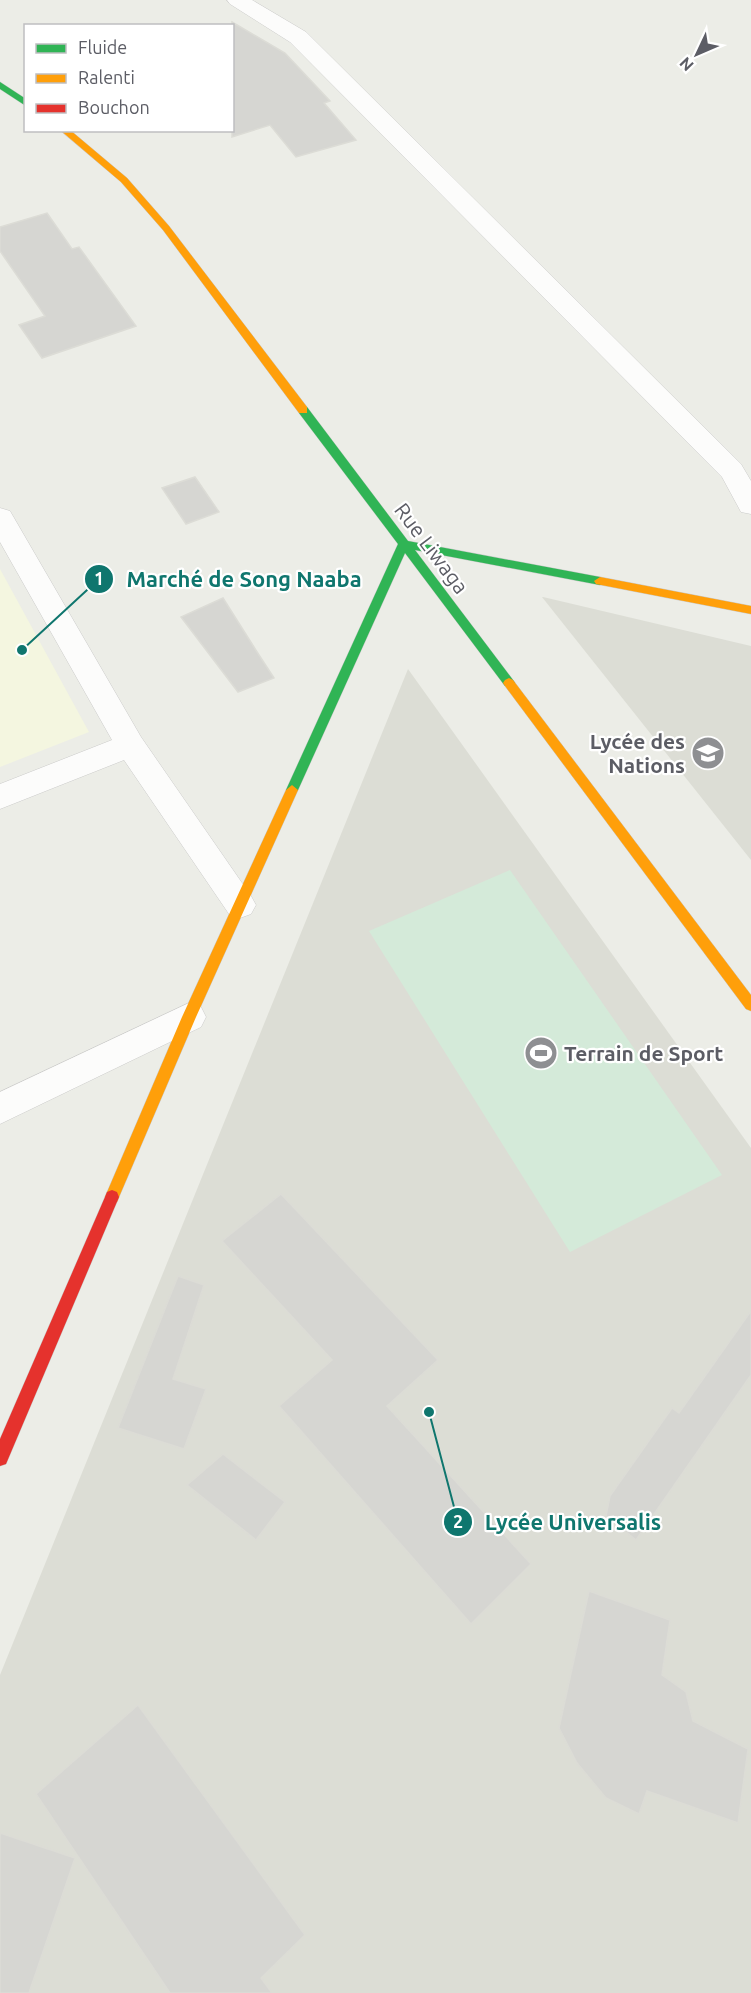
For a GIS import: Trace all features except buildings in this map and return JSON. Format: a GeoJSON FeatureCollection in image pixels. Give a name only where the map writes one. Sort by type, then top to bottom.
{"type":"FeatureCollection","features":[{"type":"Feature","properties":{"kind":"main road"},"geometry":{"type":"LineString","coordinates":[[0,86],[24,102]]}},
{"type":"Feature","properties":{"kind":"main road","name":"Rue Liwaga"},"geometry":{"type":"LineString","coordinates":[[66,132],[124,180],[166,228],[751,1005]]}},
{"type":"Feature","properties":{"kind":"main road"},"geometry":{"type":"LineString","coordinates":[[0,1458],[189,1017],[403,544],[751,610]]}},
{"type":"Feature","properties":{"kind":"street"},"geometry":{"type":"LineString","coordinates":[[237,0],[298,37],[741,467],[751,505]]}},
{"type":"Feature","properties":{"kind":"street"},"geometry":{"type":"LineString","coordinates":[[0,518],[130,745],[240,905]]}},
{"type":"Feature","properties":{"kind":"street"},"geometry":{"type":"LineString","coordinates":[[0,797],[130,745]]}},
{"type":"Feature","properties":{"kind":"street"},"geometry":{"type":"LineString","coordinates":[[0,1109],[189,1017]]}},
{"type":"Feature","properties":{"kind":"shaded area"},"geometry":{"type":"Polygon","coordinates":[[[0,569],[89,732],[0,767],[0,569]]]}},
{"type":"Feature","properties":{"kind":"shaded area","name":"Lycée des Nations"},"geometry":{"type":"Polygon","coordinates":[[[542,597],[751,646],[751,860],[542,597]]]}},
{"type":"Feature","properties":{"kind":"shaded area"},"geometry":{"type":"Polygon","coordinates":[[[408,669],[751,1148],[751,1993],[0,1993],[0,1675],[408,669]]]}},
{"type":"Feature","properties":{"kind":"shaded area","name":"Terrain de Sport"},"geometry":{"type":"Polygon","coordinates":[[[510,870],[722,1175],[570,1252],[369,931],[510,870]]]}},
{"type":"Feature","properties":{"kind":"traffic: fast"},"geometry":{"type":"LineString","coordinates":[[0,85],[24,102]]}},
{"type":"Feature","properties":{"kind":"traffic: fast"},"geometry":{"type":"LineString","coordinates":[[303,410],[509,683]]}},
{"type":"Feature","properties":{"kind":"traffic: fast"},"geometry":{"type":"LineString","coordinates":[[292,790],[403,544],[600,581]]}},
{"type":"Feature","properties":{"kind":"traffic: slow"},"geometry":{"type":"LineString","coordinates":[[66,132],[124,180],[166,228],[303,410]]}},
{"type":"Feature","properties":{"kind":"traffic: slow"},"geometry":{"type":"LineString","coordinates":[[600,581],[751,610]]}},
{"type":"Feature","properties":{"kind":"traffic: slow"},"geometry":{"type":"LineString","coordinates":[[509,683],[751,1005]]}},
{"type":"Feature","properties":{"kind":"traffic: slow"},"geometry":{"type":"LineString","coordinates":[[112,1197],[189,1017],[292,790]]}},
{"type":"Feature","properties":{"kind":"traffic: jam"},"geometry":{"type":"LineString","coordinates":[[0,1458],[112,1197]]}},
{"type":"Feature","properties":{"kind":"place","name":"Marché de Song Naaba"},"geometry":{"type":"Point","coordinates":[22,650]}},
{"type":"Feature","properties":{"kind":"place","name":"Lycée des Nations"},"geometry":{"type":"Point","coordinates":[708,753]}},
{"type":"Feature","properties":{"kind":"place","name":"Terrain de Sport"},"geometry":{"type":"Point","coordinates":[541,1053]}},
{"type":"Feature","properties":{"kind":"place","name":"Lycée Universalis"},"geometry":{"type":"Point","coordinates":[429,1412]}}]}
